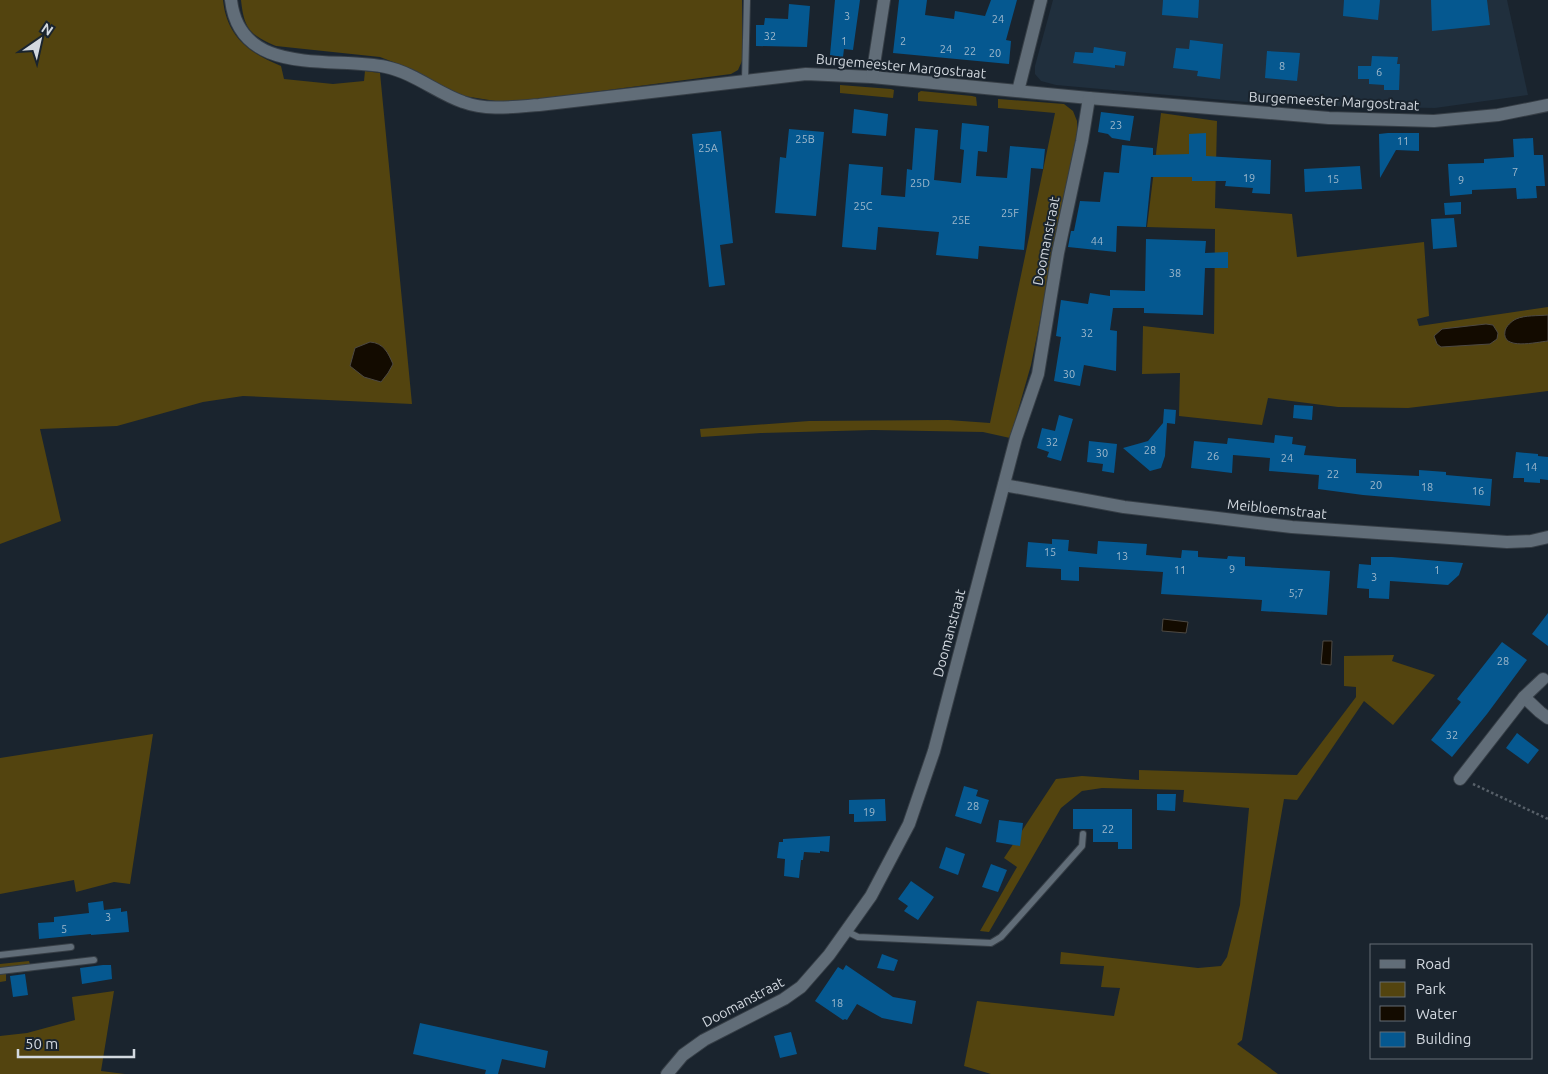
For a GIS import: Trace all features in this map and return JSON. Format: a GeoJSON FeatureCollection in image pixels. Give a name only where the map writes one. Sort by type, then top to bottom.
{"type":"FeatureCollection","features":[{"type":"Feature","properties":{"kind":"street","name":"Burgemeester Margostraat"},"geometry":{"type":"LineString","coordinates":[[230,0],[232,12],[241,31],[252,44],[273,55],[290,59],[387,68],[415,78],[462,102],[482,108],[539,105],[806,74],[872,77],[1290,116],[1434,121],[1498,115],[1548,105]]}},
{"type":"Feature","properties":{"kind":"street"},"geometry":{"type":"LineString","coordinates":[[872,77],[884,0]]}},
{"type":"Feature","properties":{"kind":"street"},"geometry":{"type":"LineString","coordinates":[[1018,91],[1041,0]]}},
{"type":"Feature","properties":{"kind":"street","name":"Doomanstraat"},"geometry":{"type":"LineString","coordinates":[[667,1074],[682,1055],[704,1040],[784,999],[801,987],[829,956],[871,896],[909,824],[934,751],[1016,438],[1038,374],[1058,253],[1082,141],[1089,98]]}},
{"type":"Feature","properties":{"kind":"street","name":"Meibloemstraat"},"geometry":{"type":"LineString","coordinates":[[1004,484],[1124,508],[1292,527],[1507,542],[1548,537]]}},
{"type":"Feature","properties":{"kind":"street"},"geometry":{"type":"LineString","coordinates":[[1460,778],[1524,697],[1543,678]]}},
{"type":"Feature","properties":{"kind":"street"},"geometry":{"type":"LineString","coordinates":[[1524,697],[1548,718]]}},
{"type":"Feature","properties":{"kind":"lane"},"geometry":{"type":"LineString","coordinates":[[745,80],[747,0]]}},
{"type":"Feature","properties":{"kind":"lane"},"geometry":{"type":"LineString","coordinates":[[846,931],[858,936],[991,943],[1001,937],[1082,846],[1083,834]]}},
{"type":"Feature","properties":{"kind":"lane"},"geometry":{"type":"LineString","coordinates":[[0,955],[72,947]]}},
{"type":"Feature","properties":{"kind":"lane"},"geometry":{"type":"LineString","coordinates":[[0,971],[94,960]]}},
{"type":"Feature","properties":{"kind":"path"},"geometry":{"type":"LineString","coordinates":[[1460,778],[1548,819]]}},
{"type":"Feature","properties":{"kind":"shaded area"},"geometry":{"type":"Polygon","coordinates":[[[1053,0],[1507,0],[1528,95],[1435,108],[1280,105],[1056,85],[1041,81],[1035,74],[1035,66],[1053,0]]]}},
{"type":"Feature","properties":{"kind":"green space"},"geometry":{"type":"Polygon","coordinates":[[[0,0],[223,0],[229,24],[241,42],[269,61],[281,66],[284,79],[333,84],[364,81],[365,71],[380,73],[412,404],[243,396],[203,402],[117,426],[40,429],[61,521],[0,544],[0,0]]]}},
{"type":"Feature","properties":{"kind":"green space"},"geometry":{"type":"Polygon","coordinates":[[[241,0],[742,0],[742,61],[738,70],[731,74],[508,103],[464,96],[414,70],[380,57],[276,46],[260,38],[250,30],[244,18],[241,0]]]}},
{"type":"Feature","properties":{"kind":"green space"},"geometry":{"type":"Polygon","coordinates":[[[840,85],[891,89],[894,90],[893,98],[840,93],[840,85]]]}},
{"type":"Feature","properties":{"kind":"green space"},"geometry":{"type":"Polygon","coordinates":[[[921,91],[976,97],[977,106],[918,101],[918,93],[921,91]]]}},
{"type":"Feature","properties":{"kind":"green space"},"geometry":{"type":"Polygon","coordinates":[[[998,99],[1064,104],[1073,111],[1077,121],[1077,136],[1031,365],[1010,438],[983,432],[873,430],[761,433],[701,437],[700,429],[809,421],[948,420],[990,423],[1055,113],[998,108],[998,99]]]}},
{"type":"Feature","properties":{"kind":"green space"},"geometry":{"type":"Polygon","coordinates":[[[1161,113],[1217,121],[1215,208],[1292,214],[1297,257],[1424,242],[1429,316],[1417,319],[1419,326],[1548,307],[1548,391],[1408,408],[1338,407],[1268,398],[1262,425],[1179,416],[1180,373],[1142,374],[1143,326],[1214,334],[1215,229],[1147,227],[1161,113]]]}},
{"type":"Feature","properties":{"kind":"green space"},"geometry":{"type":"Polygon","coordinates":[[[1394,655],[1392,661],[1435,675],[1393,725],[1364,701],[1297,800],[1284,799],[1242,1040],[1237,1044],[1278,1074],[991,1074],[964,1066],[977,1001],[1114,1016],[1120,988],[1101,987],[1104,966],[1060,964],[1061,952],[1198,968],[1221,966],[1227,957],[1240,905],[1249,808],[1183,802],[1184,790],[1102,788],[1082,791],[1061,808],[989,932],[980,931],[1017,867],[1004,858],[1056,779],[1082,776],[1139,780],[1139,770],[1297,775],[1356,697],[1356,687],[1344,686],[1344,656],[1394,655]]]}},
{"type":"Feature","properties":{"kind":"green space"},"geometry":{"type":"Polygon","coordinates":[[[153,734],[130,884],[114,882],[76,892],[74,880],[0,894],[0,758],[153,734]]]}},
{"type":"Feature","properties":{"kind":"green space"},"geometry":{"type":"Polygon","coordinates":[[[29,961],[32,971],[6,974],[6,981],[0,982],[0,964],[29,961]]]}},
{"type":"Feature","properties":{"kind":"green space"},"geometry":{"type":"Polygon","coordinates":[[[114,991],[101,1071],[125,1074],[0,1074],[0,1036],[27,1033],[75,1020],[72,997],[114,991]]]}},
{"type":"Feature","properties":{"kind":"water"},"geometry":{"type":"Polygon","coordinates":[[[1548,315],[1548,341],[1521,344],[1508,341],[1505,337],[1507,327],[1516,319],[1527,316],[1548,315]]]}},
{"type":"Feature","properties":{"kind":"water"},"geometry":{"type":"Polygon","coordinates":[[[1486,324],[1493,325],[1498,333],[1497,339],[1490,344],[1441,347],[1437,344],[1434,336],[1442,329],[1486,324]]]}},
{"type":"Feature","properties":{"kind":"water"},"geometry":{"type":"Polygon","coordinates":[[[370,342],[382,346],[393,364],[381,382],[364,377],[350,366],[355,348],[370,342]]]}},
{"type":"Feature","properties":{"kind":"water"},"geometry":{"type":"Polygon","coordinates":[[[1163,619],[1188,622],[1186,633],[1162,631],[1163,619]]]}},
{"type":"Feature","properties":{"kind":"water"},"geometry":{"type":"Polygon","coordinates":[[[1323,641],[1332,641],[1331,665],[1321,664],[1323,641]]]}},
{"type":"Feature","properties":{"kind":"building"},"geometry":{"type":"Polygon","coordinates":[[[835,0],[860,0],[853,50],[844,49],[843,57],[830,55],[835,0]]]}},
{"type":"Feature","properties":{"kind":"building"},"geometry":{"type":"Polygon","coordinates":[[[899,0],[927,0],[925,15],[954,19],[955,11],[985,16],[991,0],[1017,0],[1006,40],[1011,41],[1009,64],[893,53],[899,0]]]}},
{"type":"Feature","properties":{"kind":"building"},"geometry":{"type":"Polygon","coordinates":[[[1163,0],[1199,0],[1198,18],[1162,15],[1163,0]]]}},
{"type":"Feature","properties":{"kind":"building"},"geometry":{"type":"Polygon","coordinates":[[[1344,0],[1380,0],[1378,20],[1343,16],[1344,0]]]}},
{"type":"Feature","properties":{"kind":"building"},"geometry":{"type":"Polygon","coordinates":[[[1431,0],[1487,0],[1490,25],[1432,31],[1431,0]]]}},
{"type":"Feature","properties":{"kind":"building"},"geometry":{"type":"Polygon","coordinates":[[[789,4],[810,6],[807,47],[756,46],[756,25],[764,25],[765,18],[788,19],[789,4]]]}},
{"type":"Feature","properties":{"kind":"building"},"geometry":{"type":"Polygon","coordinates":[[[1190,40],[1223,44],[1220,79],[1197,76],[1198,71],[1173,68],[1176,48],[1189,49],[1190,40]]]}},
{"type":"Feature","properties":{"kind":"building"},"geometry":{"type":"Polygon","coordinates":[[[1094,47],[1126,52],[1124,66],[1115,65],[1115,68],[1073,63],[1075,52],[1093,53],[1094,47]]]}},
{"type":"Feature","properties":{"kind":"building"},"geometry":{"type":"Polygon","coordinates":[[[1267,51],[1300,53],[1297,81],[1265,78],[1267,51]]]}},
{"type":"Feature","properties":{"kind":"building"},"geometry":{"type":"Polygon","coordinates":[[[1372,56],[1398,57],[1397,64],[1400,64],[1399,90],[1384,90],[1384,85],[1369,84],[1369,79],[1358,79],[1358,66],[1371,66],[1372,56]]]}},
{"type":"Feature","properties":{"kind":"building"},"geometry":{"type":"Polygon","coordinates":[[[854,109],[888,114],[886,136],[852,133],[854,109]]]}},
{"type":"Feature","properties":{"kind":"building"},"geometry":{"type":"Polygon","coordinates":[[[1101,112],[1134,116],[1130,141],[1112,138],[1108,134],[1098,132],[1101,112]]]}},
{"type":"Feature","properties":{"kind":"building"},"geometry":{"type":"Polygon","coordinates":[[[962,123],[989,126],[987,152],[978,151],[976,176],[1007,178],[1010,146],[1045,149],[1043,169],[1031,168],[1024,250],[979,246],[978,259],[936,255],[939,232],[878,227],[876,250],[842,247],[849,164],[883,167],[881,195],[905,197],[907,169],[912,170],[915,128],[938,130],[934,180],[961,183],[964,150],[960,149],[962,123]]]}},
{"type":"Feature","properties":{"kind":"building"},"geometry":{"type":"Polygon","coordinates":[[[789,129],[824,132],[816,216],[775,213],[780,157],[786,158],[789,129]]]}},
{"type":"Feature","properties":{"kind":"building"},"geometry":{"type":"Polygon","coordinates":[[[721,131],[733,243],[720,245],[725,285],[709,287],[692,134],[721,131]]]}},
{"type":"Feature","properties":{"kind":"building"},"geometry":{"type":"Polygon","coordinates":[[[1206,133],[1206,156],[1271,160],[1270,194],[1252,193],[1253,188],[1225,186],[1226,181],[1192,181],[1192,177],[1151,177],[1146,227],[1117,226],[1116,252],[1068,247],[1071,231],[1074,231],[1080,201],[1100,202],[1104,172],[1119,173],[1122,145],[1153,148],[1153,155],[1189,154],[1189,134],[1206,133]]]}},
{"type":"Feature","properties":{"kind":"building"},"geometry":{"type":"Polygon","coordinates":[[[1419,133],[1419,151],[1396,150],[1380,178],[1379,134],[1419,133]]]}},
{"type":"Feature","properties":{"kind":"building"},"geometry":{"type":"Polygon","coordinates":[[[1533,138],[1534,155],[1543,155],[1545,186],[1536,186],[1537,198],[1517,199],[1516,188],[1472,190],[1472,194],[1450,196],[1448,164],[1484,163],[1484,159],[1514,157],[1513,139],[1533,138]]]}},
{"type":"Feature","properties":{"kind":"building"},"geometry":{"type":"Polygon","coordinates":[[[1360,166],[1362,189],[1305,192],[1304,169],[1360,166]]]}},
{"type":"Feature","properties":{"kind":"building"},"geometry":{"type":"Polygon","coordinates":[[[1461,202],[1461,214],[1445,215],[1444,203],[1461,202]]]}},
{"type":"Feature","properties":{"kind":"building"},"geometry":{"type":"Polygon","coordinates":[[[1454,218],[1457,247],[1433,249],[1431,219],[1454,218]]]}},
{"type":"Feature","properties":{"kind":"building"},"geometry":{"type":"Polygon","coordinates":[[[1146,239],[1206,241],[1205,253],[1228,252],[1228,268],[1205,268],[1203,315],[1144,313],[1144,308],[1113,308],[1110,330],[1117,331],[1116,371],[1084,365],[1080,386],[1054,381],[1061,337],[1056,336],[1061,300],[1088,304],[1090,293],[1110,296],[1110,290],[1145,291],[1146,239]]]}},
{"type":"Feature","properties":{"kind":"building"},"geometry":{"type":"Polygon","coordinates":[[[1294,405],[1313,406],[1312,420],[1293,418],[1294,405]]]}},
{"type":"Feature","properties":{"kind":"building"},"geometry":{"type":"Polygon","coordinates":[[[1164,409],[1176,410],[1175,424],[1167,423],[1165,456],[1161,468],[1150,471],[1123,448],[1148,441],[1163,423],[1164,409]]]}},
{"type":"Feature","properties":{"kind":"building"},"geometry":{"type":"Polygon","coordinates":[[[1059,415],[1073,419],[1061,461],[1047,457],[1049,452],[1037,448],[1042,428],[1055,431],[1059,415]]]}},
{"type":"Feature","properties":{"kind":"building"},"geometry":{"type":"Polygon","coordinates":[[[1275,435],[1293,437],[1292,444],[1306,446],[1304,455],[1356,459],[1356,473],[1419,476],[1419,470],[1446,472],[1446,475],[1492,479],[1490,506],[1363,495],[1318,489],[1319,475],[1269,471],[1270,458],[1233,455],[1232,473],[1191,468],[1194,441],[1227,444],[1228,438],[1274,443],[1275,435]]]}},
{"type":"Feature","properties":{"kind":"building"},"geometry":{"type":"Polygon","coordinates":[[[1089,441],[1117,444],[1114,473],[1102,471],[1103,464],[1087,462],[1089,441]]]}},
{"type":"Feature","properties":{"kind":"building"},"geometry":{"type":"Polygon","coordinates":[[[1516,452],[1548,457],[1548,480],[1540,479],[1540,483],[1524,482],[1524,478],[1513,478],[1516,452]]]}},
{"type":"Feature","properties":{"kind":"building"},"geometry":{"type":"Polygon","coordinates":[[[1052,539],[1069,540],[1068,551],[1097,554],[1098,541],[1147,544],[1146,555],[1181,558],[1182,550],[1198,551],[1198,557],[1227,559],[1228,556],[1245,557],[1245,566],[1330,571],[1327,615],[1261,611],[1262,600],[1161,594],[1163,572],[1079,567],[1079,581],[1061,580],[1061,569],[1026,567],[1028,542],[1052,544],[1052,539]]]}},
{"type":"Feature","properties":{"kind":"building"},"geometry":{"type":"Polygon","coordinates":[[[1371,557],[1463,563],[1459,575],[1448,585],[1390,581],[1389,599],[1369,598],[1369,589],[1357,588],[1359,564],[1371,565],[1371,557]]]}},
{"type":"Feature","properties":{"kind":"building"},"geometry":{"type":"Polygon","coordinates":[[[1548,613],[1548,646],[1532,634],[1548,613]]]}},
{"type":"Feature","properties":{"kind":"building"},"geometry":{"type":"Polygon","coordinates":[[[1502,642],[1527,660],[1452,757],[1431,740],[1461,702],[1457,699],[1502,642]]]}},
{"type":"Feature","properties":{"kind":"building"},"geometry":{"type":"Polygon","coordinates":[[[1517,733],[1539,750],[1528,764],[1506,748],[1517,733]]]}},
{"type":"Feature","properties":{"kind":"building"},"geometry":{"type":"Polygon","coordinates":[[[964,786],[978,790],[976,796],[989,800],[981,824],[955,816],[964,786]]]}},
{"type":"Feature","properties":{"kind":"building"},"geometry":{"type":"Polygon","coordinates":[[[1157,794],[1176,794],[1175,811],[1157,810],[1157,794]]]}},
{"type":"Feature","properties":{"kind":"building"},"geometry":{"type":"Polygon","coordinates":[[[885,799],[886,821],[854,822],[854,814],[849,814],[849,800],[885,799]]]}},
{"type":"Feature","properties":{"kind":"building"},"geometry":{"type":"Polygon","coordinates":[[[1073,809],[1132,809],[1132,849],[1118,849],[1118,842],[1093,842],[1093,829],[1073,829],[1073,809]]]}},
{"type":"Feature","properties":{"kind":"building"},"geometry":{"type":"Polygon","coordinates":[[[999,820],[1023,823],[1020,846],[996,842],[999,820]]]}},
{"type":"Feature","properties":{"kind":"building"},"geometry":{"type":"Polygon","coordinates":[[[830,836],[829,852],[804,852],[799,878],[784,876],[785,859],[777,858],[779,842],[783,842],[783,839],[830,836]]]}},
{"type":"Feature","properties":{"kind":"building"},"geometry":{"type":"Polygon","coordinates":[[[946,847],[965,854],[958,875],[939,868],[946,847]]]}},
{"type":"Feature","properties":{"kind":"building"},"geometry":{"type":"Polygon","coordinates":[[[991,864],[1007,870],[998,892],[982,887],[991,864]]]}},
{"type":"Feature","properties":{"kind":"building"},"geometry":{"type":"Polygon","coordinates":[[[911,881],[934,897],[918,920],[904,911],[908,906],[898,899],[911,881]]]}},
{"type":"Feature","properties":{"kind":"building"},"geometry":{"type":"Polygon","coordinates":[[[103,901],[104,910],[121,908],[121,912],[127,911],[129,932],[39,939],[38,923],[54,922],[54,917],[89,913],[88,903],[103,901]]]}},
{"type":"Feature","properties":{"kind":"building"},"geometry":{"type":"Polygon","coordinates":[[[882,954],[898,960],[894,971],[877,968],[882,954]]]}},
{"type":"Feature","properties":{"kind":"building"},"geometry":{"type":"Polygon","coordinates":[[[111,965],[112,979],[82,984],[80,968],[111,965]]]}},
{"type":"Feature","properties":{"kind":"building"},"geometry":{"type":"Polygon","coordinates":[[[846,965],[893,997],[916,1001],[912,1024],[882,1018],[857,1004],[847,1020],[843,1020],[815,1001],[838,967],[843,970],[846,965]]]}},
{"type":"Feature","properties":{"kind":"building"},"geometry":{"type":"Polygon","coordinates":[[[25,974],[28,995],[13,997],[10,976],[25,974]]]}},
{"type":"Feature","properties":{"kind":"building"},"geometry":{"type":"Polygon","coordinates":[[[420,1023],[548,1051],[545,1068],[502,1059],[498,1074],[485,1074],[486,1070],[413,1054],[420,1023]]]}},
{"type":"Feature","properties":{"kind":"building"},"geometry":{"type":"Polygon","coordinates":[[[791,1032],[797,1054],[780,1058],[774,1036],[791,1032]]]}}]}
